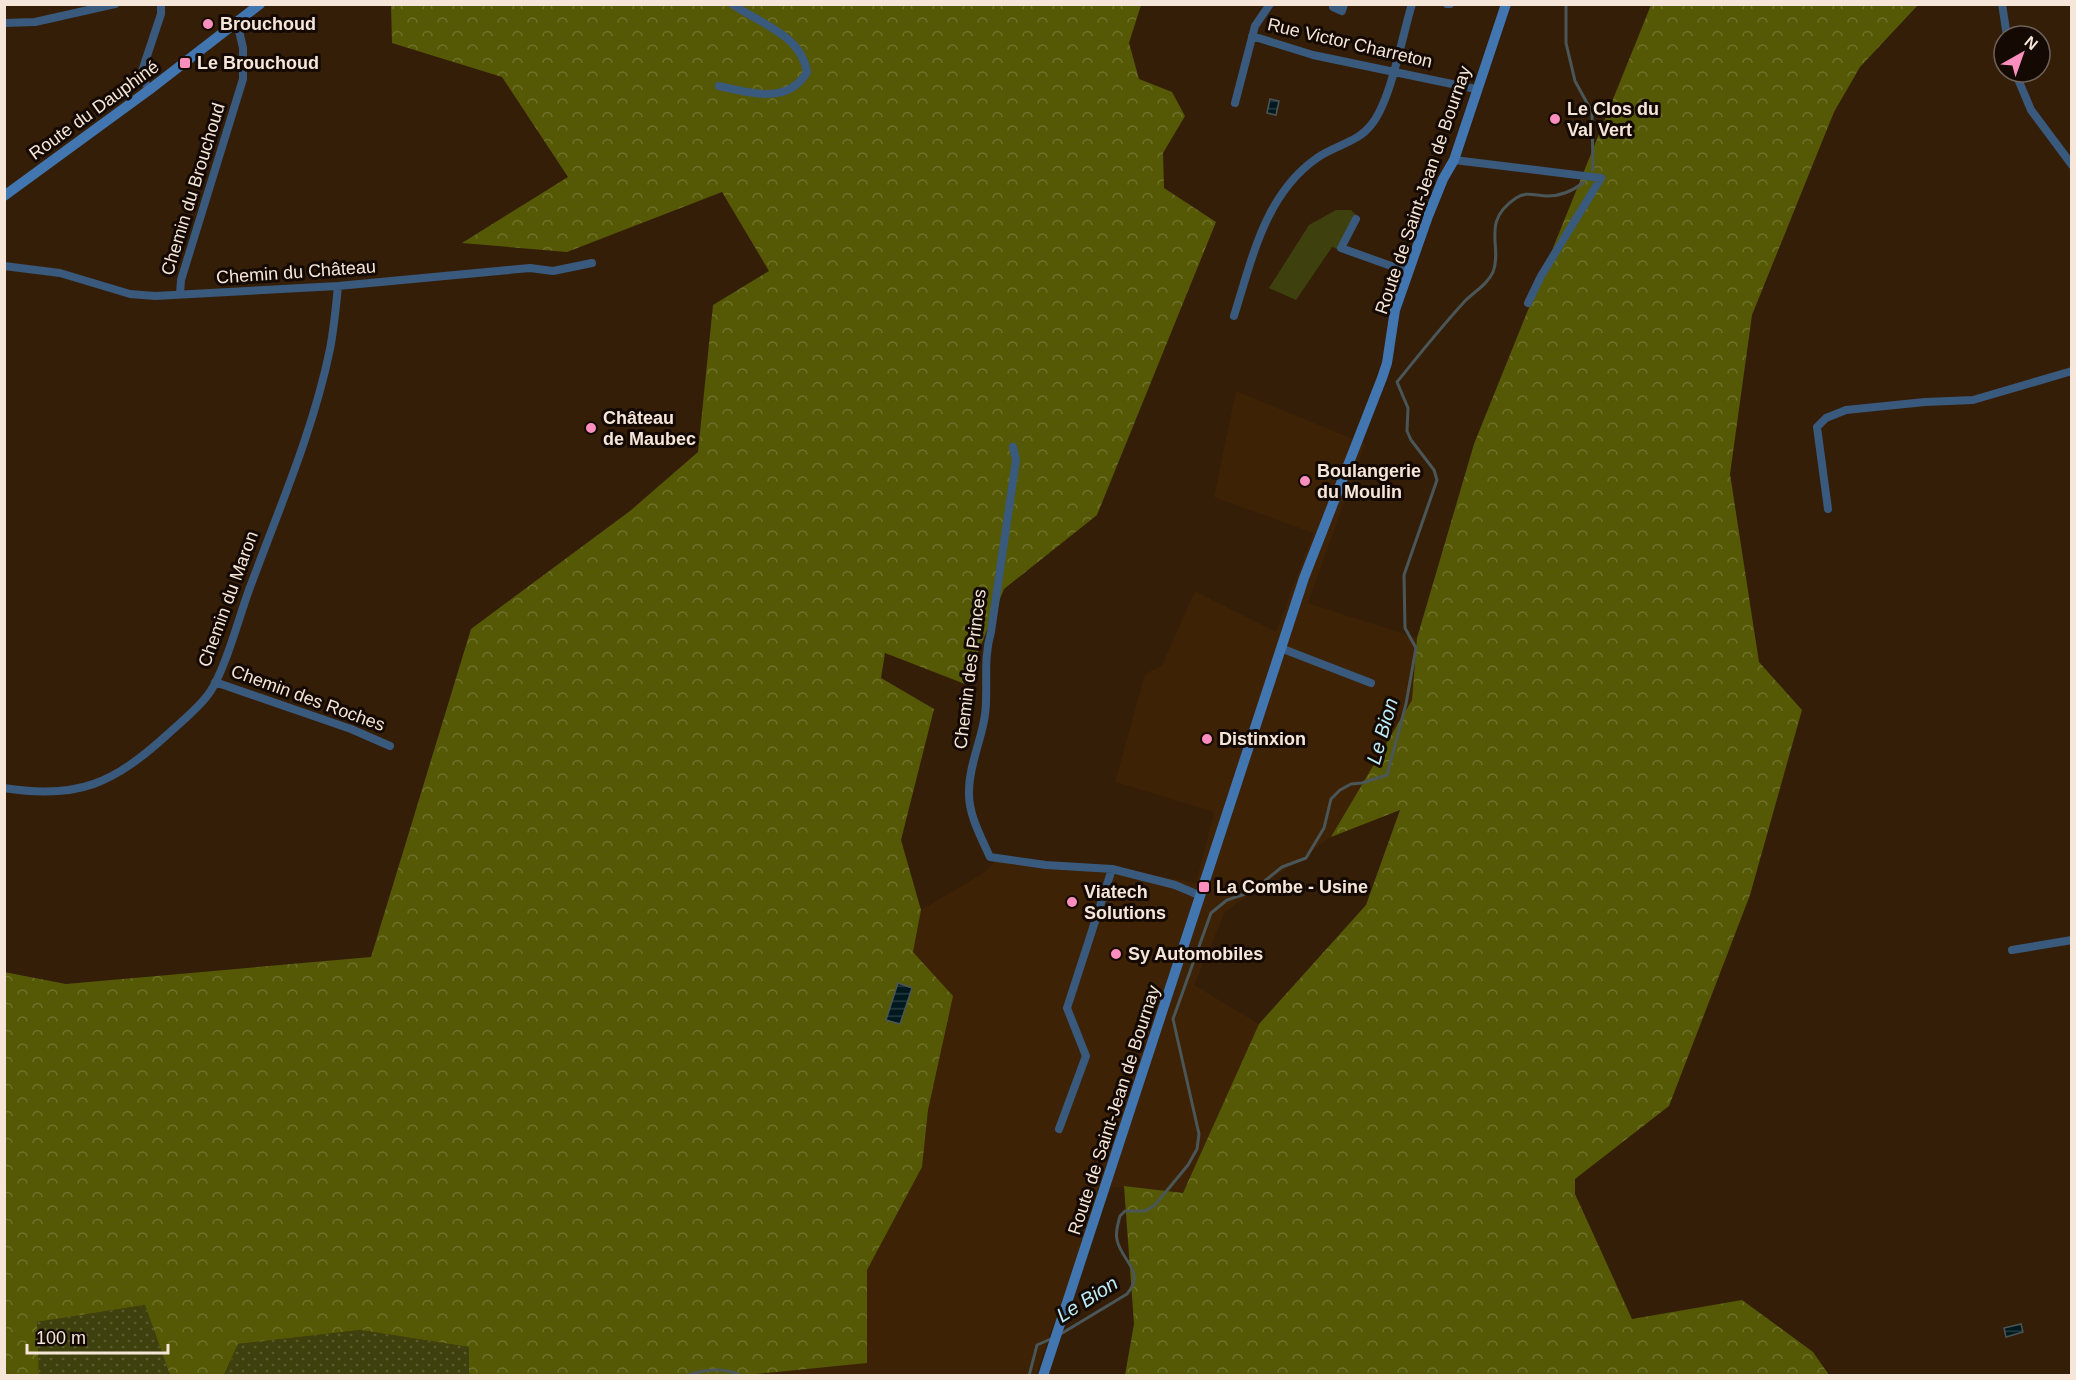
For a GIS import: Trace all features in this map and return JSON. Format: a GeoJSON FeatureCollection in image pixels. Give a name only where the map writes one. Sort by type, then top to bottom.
{"type":"FeatureCollection","features":[{"type":"Feature","properties":{"kind":"main road","name":"Route de Saint-Jean de Bournay"},"geometry":{"type":"LineString","coordinates":[[1043,1376],[1283,649],[1304,578],[1387,363],[1395,310],[1443,179],[1454,160],[1506,4]]}},
{"type":"Feature","properties":{"kind":"main road","name":"Route du Dauphiné"},"geometry":{"type":"LineString","coordinates":[[4,196],[149,90],[257,5]]}},
{"type":"Feature","properties":{"kind":"street"},"geometry":{"type":"LineString","coordinates":[[4,23],[35,21],[115,4]]}},
{"type":"Feature","properties":{"kind":"street"},"geometry":{"type":"LineString","coordinates":[[149,90],[141,74],[161,14],[161,4]]}},
{"type":"Feature","properties":{"kind":"street"},"geometry":{"type":"LineString","coordinates":[[719,86],[750,93],[785,93],[793,88],[807,72],[804,57],[799,48],[781,33],[732,4]]}},
{"type":"Feature","properties":{"kind":"street"},"geometry":{"type":"LineString","coordinates":[[1235,103],[1251,36],[1270,4]]}},
{"type":"Feature","properties":{"kind":"street"},"geometry":{"type":"LineString","coordinates":[[1333,8],[1342,10],[1344,4]]}},
{"type":"Feature","properties":{"kind":"street"},"geometry":{"type":"LineString","coordinates":[[1234,316],[1260,236],[1276,200],[1290,181],[1317,157],[1358,139],[1372,124],[1393,71],[1412,4]]}},
{"type":"Feature","properties":{"kind":"street"},"geometry":{"type":"LineString","coordinates":[[2002,4],[2005,24]]}},
{"type":"Feature","properties":{"kind":"street","name":"Chemin du Brouchoud"},"geometry":{"type":"LineString","coordinates":[[180,294],[181,280],[243,79],[243,48],[237,22]]}},
{"type":"Feature","properties":{"kind":"street","name":"Rue Victor Charreton"},"geometry":{"type":"LineString","coordinates":[[1251,36],[1313,55],[1476,89]]}},
{"type":"Feature","properties":{"kind":"street"},"geometry":{"type":"LineString","coordinates":[[2021,84],[2031,111],[2070,159]]}},
{"type":"Feature","properties":{"kind":"street"},"geometry":{"type":"LineString","coordinates":[[1454,160],[1601,178],[1540,276],[1528,303]]}},
{"type":"Feature","properties":{"kind":"street"},"geometry":{"type":"LineString","coordinates":[[1356,219],[1341,248],[1408,272]]}},
{"type":"Feature","properties":{"kind":"street","name":"Chemin du Château"},"geometry":{"type":"LineString","coordinates":[[4,266],[60,273],[130,294],[155,296],[339,286],[530,268],[553,271],[592,262]]}},
{"type":"Feature","properties":{"kind":"street","name":"Chemin du Maron"},"geometry":{"type":"LineString","coordinates":[[4,789],[58,793],[90,787],[120,773],[181,722],[210,693],[286,493],[322,384],[339,286]]}},
{"type":"Feature","properties":{"kind":"street"},"geometry":{"type":"LineString","coordinates":[[1828,509],[1817,427],[1826,418],[1846,410],[1973,400],[2072,371]]}},
{"type":"Feature","properties":{"kind":"street","name":"Chemin des Princes"},"geometry":{"type":"LineString","coordinates":[[1013,447],[1016,460],[987,647],[984,676],[986,700],[969,790],[971,809],[990,857],[1046,865],[1112,869],[1175,885],[1201,896]]}},
{"type":"Feature","properties":{"kind":"street"},"geometry":{"type":"LineString","coordinates":[[1283,649],[1371,683]]}},
{"type":"Feature","properties":{"kind":"street","name":"Chemin des Roches"},"geometry":{"type":"LineString","coordinates":[[215,682],[351,729],[390,746]]}},
{"type":"Feature","properties":{"kind":"street"},"geometry":{"type":"LineString","coordinates":[[1059,1129],[1086,1056],[1067,1008],[1112,869]]}},
{"type":"Feature","properties":{"kind":"street"},"geometry":{"type":"LineString","coordinates":[[2012,950],[2072,940]]}},
{"type":"Feature","properties":{"kind":"shaded area"},"geometry":{"type":"Polygon","coordinates":[[[1336,210],[1351,210],[1356,215],[1337,249],[1332,247],[1296,300],[1269,288],[1309,225],[1336,210]]]}},
{"type":"Feature","properties":{"kind":"shaded area"},"geometry":{"type":"Polygon","coordinates":[[[1236,391],[1365,444],[1308,603],[1417,638],[1412,700],[1331,837],[1225,912],[1194,985],[1259,1024],[1183,1193],[1112,1187],[1051,1331],[1036,1375],[736,1376],[867,1363],[867,1270],[922,1167],[928,1110],[913,952],[921,910],[982,874],[998,859],[1102,865],[1196,883],[1214,812],[1115,782],[1145,674],[1162,665],[1195,591],[1276,632],[1313,533],[1214,497],[1236,391]]]}},
{"type":"Feature","properties":{"kind":"shaded area"},"geometry":{"type":"Polygon","coordinates":[[[145,1305],[170,1375],[39,1375],[37,1322],[145,1305]]]}},
{"type":"Feature","properties":{"kind":"shaded area"},"geometry":{"type":"Polygon","coordinates":[[[360,1330],[469,1347],[469,1375],[224,1376],[238,1344],[360,1330]]]}},
{"type":"Feature","properties":{"kind":"green space"},"geometry":{"type":"Polygon","coordinates":[[[391,5],[1141,5],[1129,43],[1139,79],[1172,92],[1185,116],[1163,153],[1164,188],[1216,222],[1097,515],[1004,589],[965,684],[885,653],[881,678],[934,709],[901,840],[921,910],[913,952],[953,996],[928,1110],[922,1167],[867,1270],[867,1363],[736,1376],[469,1375],[469,1347],[360,1330],[238,1344],[224,1375],[170,1375],[145,1305],[37,1322],[39,1375],[5,1375],[4,972],[66,984],[371,957],[471,629],[630,511],[698,452],[713,305],[769,271],[722,192],[567,252],[462,243],[568,177],[502,77],[392,43],[391,5]]]}},
{"type":"Feature","properties":{"kind":"green space"},"geometry":{"type":"Polygon","coordinates":[[[1651,5],[1918,5],[1860,67],[1834,112],[1752,315],[1730,474],[1759,662],[1802,710],[1750,895],[1669,1106],[1575,1179],[1575,1194],[1632,1319],[1742,1300],[1813,1352],[1829,1375],[1125,1375],[1134,1324],[1124,1186],[1183,1193],[1259,1024],[1366,905],[1400,810],[1331,837],[1412,700],[1417,638],[1474,444],[1651,5]]]}},
{"type":"Feature","properties":{"kind":"water"},"geometry":{"type":"Polygon","coordinates":[[[1270,99],[1279,101],[1276,115],[1267,113],[1270,99]]]}},
{"type":"Feature","properties":{"kind":"water"},"geometry":{"type":"Polygon","coordinates":[[[898,983],[912,988],[900,1024],[886,1020],[898,983]]]}},
{"type":"Feature","properties":{"kind":"water"},"geometry":{"type":"Polygon","coordinates":[[[2021,1324],[2023,1332],[2006,1337],[2004,1328],[2021,1324]]]}},
{"type":"Feature","properties":{"kind":"waterway","name":"Le Bion"},"geometry":{"type":"LineString","coordinates":[[1566,4],[1566,43],[1575,81],[1592,112],[1593,170]]}},
{"type":"Feature","properties":{"kind":"waterway","name":"Le Bion"},"geometry":{"type":"LineString","coordinates":[[1059,1335],[1127,1294],[1132,1286],[1134,1273],[1117,1240],[1120,1216],[1125,1211],[1145,1211],[1155,1205],[1188,1165],[1197,1149],[1199,1134],[1173,1019],[1211,913],[1227,900],[1251,892],[1282,867],[1306,858],[1324,828],[1331,799],[1340,790],[1351,784],[1387,775],[1406,704],[1416,648],[1405,628],[1404,575],[1437,480],[1434,470],[1411,440],[1407,431],[1408,408],[1397,382],[1456,311],[1491,276],[1496,253],[1496,225],[1505,207],[1520,196],[1527,194],[1558,195],[1584,182]]}},
{"type":"Feature","properties":{"kind":"waterway","name":"Le Bion"},"geometry":{"type":"LineString","coordinates":[[1029,1376],[1037,1345],[1053,1338]]}},
{"type":"Feature","properties":{"kind":"waterway","name":"Le Bion"},"geometry":{"type":"LineString","coordinates":[[685,1376],[714,1370],[728,1371],[741,1376]]}},
{"type":"Feature","properties":{"kind":"place","name":"Brouchoud"},"geometry":{"type":"Point","coordinates":[208,24]}},
{"type":"Feature","properties":{"kind":"place","name":"Le Brouchoud"},"geometry":{"type":"Point","coordinates":[185,63]}},
{"type":"Feature","properties":{"kind":"place","name":"Le Clos du Val Vert"},"geometry":{"type":"Point","coordinates":[1555,119]}},
{"type":"Feature","properties":{"kind":"place","name":"Château de Maubec"},"geometry":{"type":"Point","coordinates":[591,428]}},
{"type":"Feature","properties":{"kind":"place","name":"Boulangerie du Moulin"},"geometry":{"type":"Point","coordinates":[1305,481]}},
{"type":"Feature","properties":{"kind":"place","name":"Distinxion"},"geometry":{"type":"Point","coordinates":[1207,739]}},
{"type":"Feature","properties":{"kind":"place","name":"La Combe - Usine"},"geometry":{"type":"Point","coordinates":[1204,887]}},
{"type":"Feature","properties":{"kind":"place","name":"Viatech Solutions"},"geometry":{"type":"Point","coordinates":[1072,902]}},
{"type":"Feature","properties":{"kind":"place","name":"Sy Automobiles"},"geometry":{"type":"Point","coordinates":[1116,954]}}]}
